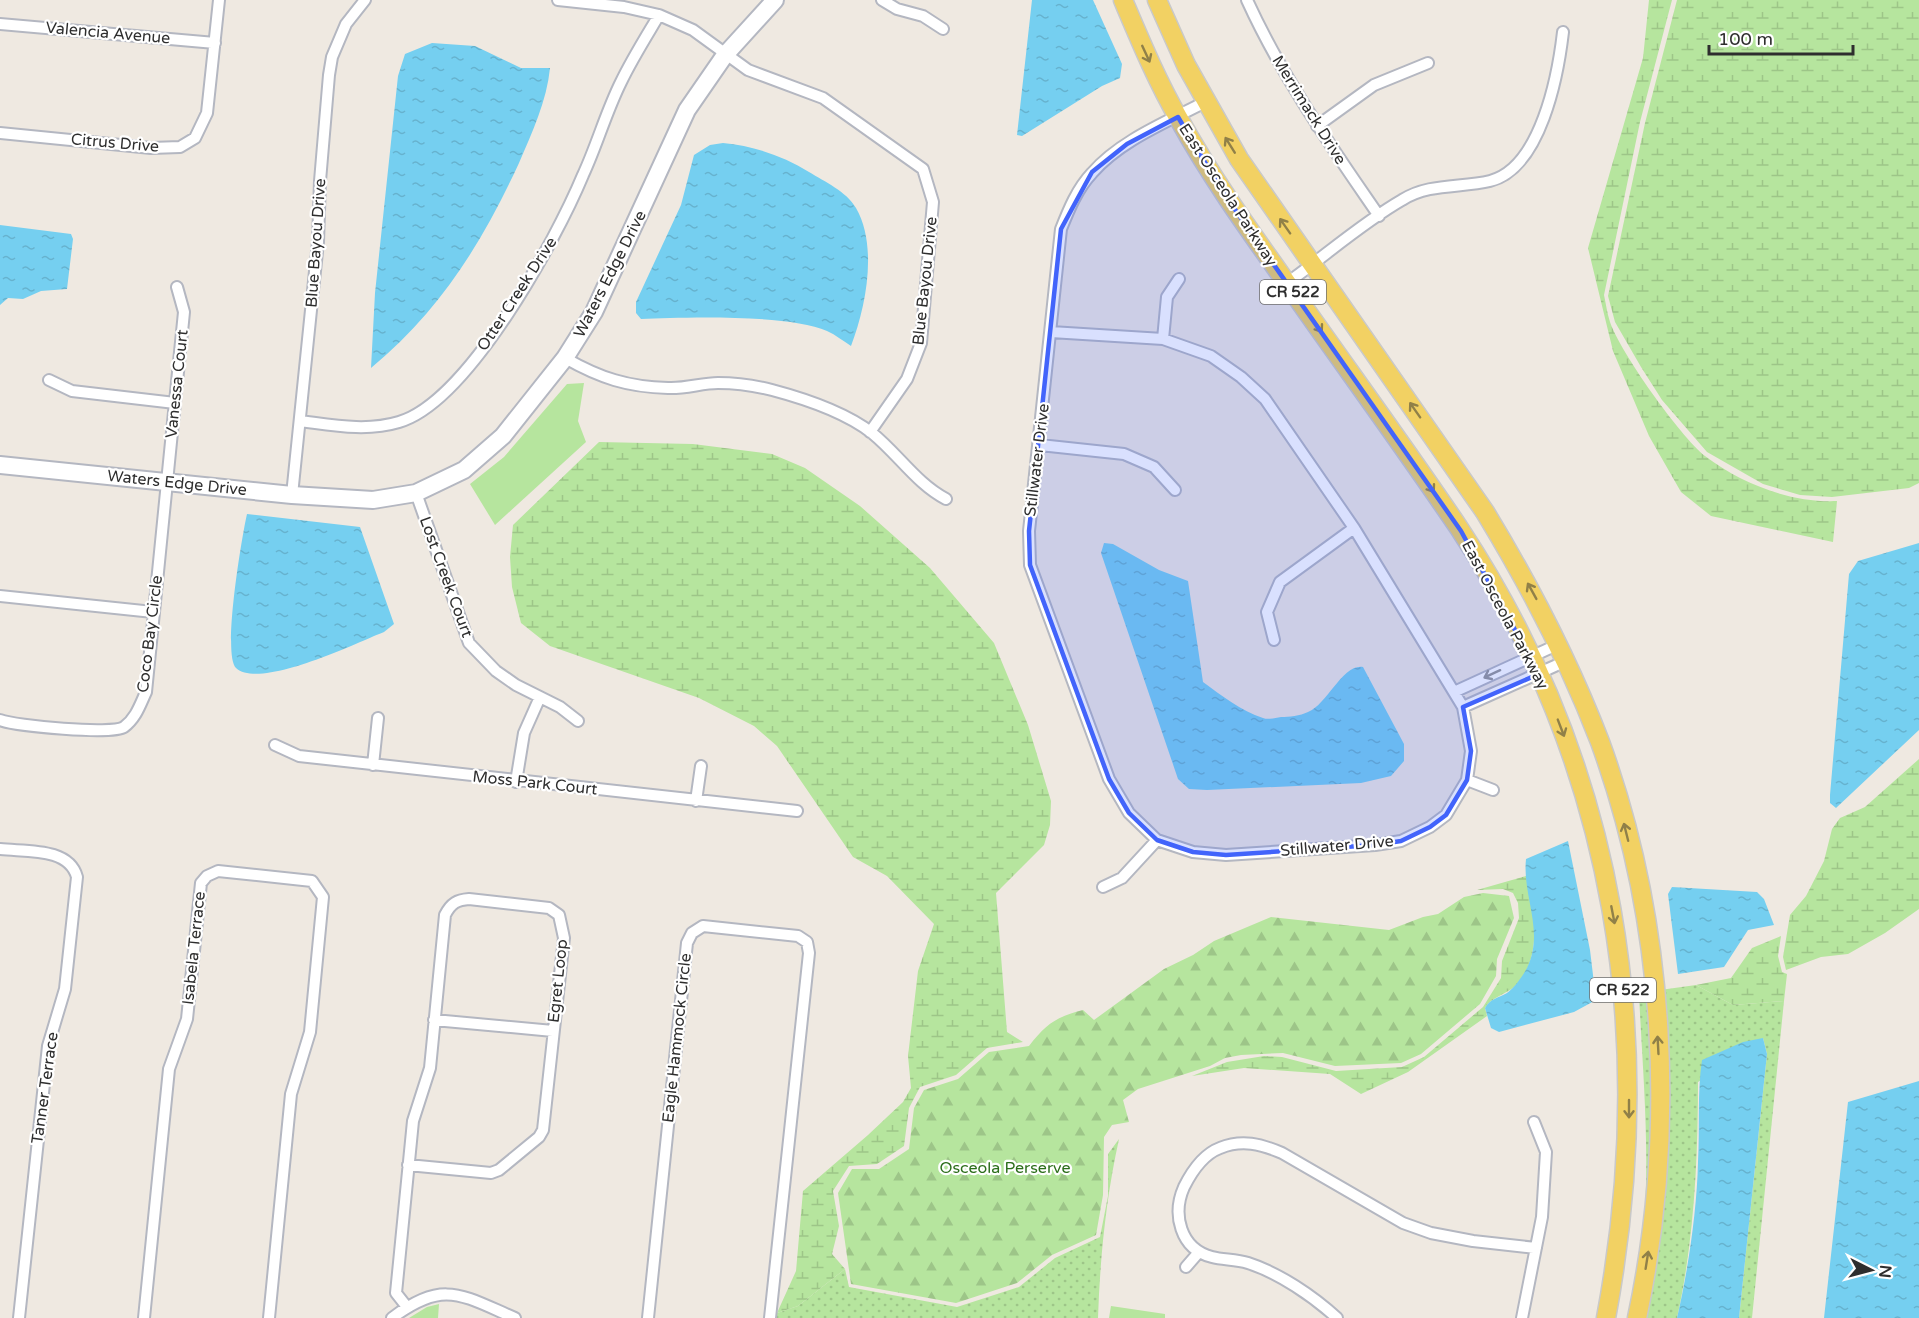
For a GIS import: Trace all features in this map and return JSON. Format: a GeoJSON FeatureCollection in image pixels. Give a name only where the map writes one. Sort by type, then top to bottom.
{"type":"FeatureCollection","features":[{"type":"Feature","properties":{"kind":"main road","name":"East Osceola Parkway"},"geometry":{"type":"LineString","coordinates":[[1123,0],[1178,117],[1222,191],[1461,531],[1485,570],[1539,674],[1588,807],[1602,862],[1621,971],[1627,1026],[1629,1129],[1622,1216],[1606,1318]]}},
{"type":"Feature","properties":{"kind":"main road","name":"East Osceola Parkway"},"geometry":{"type":"LineString","coordinates":[[1157,0],[1205,102],[1239,159],[1485,512],[1536,598],[1559,644],[1601,745],[1626,832],[1644,914],[1653,975],[1659,1066],[1658,1163],[1648,1258],[1637,1318]]}},
{"type":"Feature","properties":{"kind":"street","name":"Citrus Drive"},"geometry":{"type":"LineString","coordinates":[[0,133],[151,148],[180,147],[195,138],[207,113],[219,0]]}},
{"type":"Feature","properties":{"kind":"street","name":"Blue Bayou Drive"},"geometry":{"type":"LineString","coordinates":[[292,495],[318,242],[320,181],[329,75],[332,57],[346,24],[365,0]]}},
{"type":"Feature","properties":{"kind":"street","name":"Blue Bayou Drive"},"geometry":{"type":"LineString","coordinates":[[558,0],[624,7],[659,15],[693,30],[748,70],[823,99],[923,169],[933,202],[921,343],[908,379],[870,432]]}},
{"type":"Feature","properties":{"kind":"street","name":"Waters Edge Drive"},"geometry":{"type":"LineString","coordinates":[[0,465],[292,495],[373,500],[416,493],[464,470],[503,436],[565,358],[594,312],[687,110],[725,55],[775,0]]}},
{"type":"Feature","properties":{"kind":"street"},"geometry":{"type":"LineString","coordinates":[[882,0],[897,9],[923,16],[943,30]]}},
{"type":"Feature","properties":{"kind":"street","name":"Merrimack Drive"},"geometry":{"type":"LineString","coordinates":[[1246,0],[1275,59],[1317,126],[1379,216]]}},
{"type":"Feature","properties":{"kind":"street","name":"Otter Creek Drive"},"geometry":{"type":"LineString","coordinates":[[300,422],[357,428],[399,422],[428,408],[477,358],[535,271],[557,232],[584,175],[620,83],[659,15]]}},
{"type":"Feature","properties":{"kind":"street","name":"Valencia Avenue"},"geometry":{"type":"LineString","coordinates":[[0,24],[215,43]]}},
{"type":"Feature","properties":{"kind":"street"},"geometry":{"type":"LineString","coordinates":[[1287,283],[1402,200],[1426,188],[1493,180],[1514,167],[1534,142],[1559,66],[1563,32]]}},
{"type":"Feature","properties":{"kind":"street"},"geometry":{"type":"LineString","coordinates":[[1317,126],[1374,85],[1428,63]]}},
{"type":"Feature","properties":{"kind":"street","name":"Stillwater Drive"},"geometry":{"type":"LineString","coordinates":[[1051,332],[1163,339],[1211,356],[1241,377],[1265,399],[1354,528],[1463,707],[1471,751],[1467,780],[1446,815],[1430,827],[1401,841],[1375,845],[1226,855],[1193,852],[1157,840],[1129,813],[1109,778],[1030,565],[1029,531],[1061,229],[1073,200],[1092,172],[1109,157],[1205,102]]}},
{"type":"Feature","properties":{"kind":"street"},"geometry":{"type":"LineString","coordinates":[[1163,339],[1167,297],[1179,279]]}},
{"type":"Feature","properties":{"kind":"street","name":"Vanessa Court"},"geometry":{"type":"LineString","coordinates":[[168,482],[184,312],[177,287]]}},
{"type":"Feature","properties":{"kind":"street"},"geometry":{"type":"LineString","coordinates":[[565,358],[596,375],[627,384],[670,388],[718,383],[770,389],[821,405],[870,432],[913,471],[927,489],[946,499]]}},
{"type":"Feature","properties":{"kind":"street"},"geometry":{"type":"LineString","coordinates":[[49,380],[72,391],[175,403]]}},
{"type":"Feature","properties":{"kind":"street"},"geometry":{"type":"LineString","coordinates":[[1040,444],[1124,454],[1154,467],[1175,490]]}},
{"type":"Feature","properties":{"kind":"street","name":"Coco Bay Circle"},"geometry":{"type":"LineString","coordinates":[[0,720],[102,731],[123,728],[137,713],[146,692],[168,482]]}},
{"type":"Feature","properties":{"kind":"street","name":"Lost Creek Court"},"geometry":{"type":"LineString","coordinates":[[416,493],[469,643],[496,671],[560,707],[578,722]]}},
{"type":"Feature","properties":{"kind":"street"},"geometry":{"type":"LineString","coordinates":[[1274,640],[1268,612],[1280,582],[1354,528]]}},
{"type":"Feature","properties":{"kind":"street"},"geometry":{"type":"LineString","coordinates":[[0,596],[153,612]]}},
{"type":"Feature","properties":{"kind":"street"},"geometry":{"type":"LineString","coordinates":[[1454,692],[1559,644]]}},
{"type":"Feature","properties":{"kind":"street"},"geometry":{"type":"LineString","coordinates":[[1463,707],[1566,662]]}},
{"type":"Feature","properties":{"kind":"street"},"geometry":{"type":"LineString","coordinates":[[516,782],[524,733],[540,697]]}},
{"type":"Feature","properties":{"kind":"street"},"geometry":{"type":"LineString","coordinates":[[373,765],[378,718]]}},
{"type":"Feature","properties":{"kind":"street","name":"Moss Park Court"},"geometry":{"type":"LineString","coordinates":[[275,745],[299,756],[516,782],[797,811]]}},
{"type":"Feature","properties":{"kind":"street"},"geometry":{"type":"LineString","coordinates":[[696,801],[701,766]]}},
{"type":"Feature","properties":{"kind":"street"},"geometry":{"type":"LineString","coordinates":[[1467,780],[1492,790]]}},
{"type":"Feature","properties":{"kind":"street"},"geometry":{"type":"LineString","coordinates":[[1103,887],[1122,878],[1157,840]]}},
{"type":"Feature","properties":{"kind":"street","name":"Tanner Terrace"},"geometry":{"type":"LineString","coordinates":[[0,849],[64,858],[75,868],[77,877],[65,989],[48,1046],[19,1318]]}},
{"type":"Feature","properties":{"kind":"street","name":"Isabela Terrace"},"geometry":{"type":"LineString","coordinates":[[144,1318],[169,1069],[187,1019],[201,884],[207,876],[218,871],[312,881],[323,897],[310,1032],[291,1094],[269,1318]]}},
{"type":"Feature","properties":{"kind":"street","name":"Egret Loop"},"geometry":{"type":"LineString","coordinates":[[407,1307],[396,1293],[408,1165],[413,1121],[430,1068],[446,915],[450,905],[458,900],[469,899],[549,908],[560,915],[564,938],[543,1130],[539,1137],[491,1173],[408,1165]]}},
{"type":"Feature","properties":{"kind":"street","name":"Eagle Hammock Circle"},"geometry":{"type":"LineString","coordinates":[[648,1318],[687,944],[692,933],[703,926],[798,936],[807,942],[809,953],[770,1318]]}},
{"type":"Feature","properties":{"kind":"street"},"geometry":{"type":"LineString","coordinates":[[434,1020],[553,1031]]}},
{"type":"Feature","properties":{"kind":"street"},"geometry":{"type":"LineString","coordinates":[[1522,1318],[1542,1217],[1546,1152],[1534,1122]]}},
{"type":"Feature","properties":{"kind":"street"},"geometry":{"type":"LineString","coordinates":[[1337,1318],[1321,1304],[1274,1275],[1247,1262],[1210,1257],[1199,1252],[1187,1242],[1179,1226],[1180,1196],[1191,1172],[1212,1151],[1234,1142],[1263,1145],[1282,1153],[1412,1227],[1473,1241],[1536,1248]]}},
{"type":"Feature","properties":{"kind":"street"},"geometry":{"type":"LineString","coordinates":[[1186,1267],[1199,1252]]}},
{"type":"Feature","properties":{"kind":"street"},"geometry":{"type":"LineString","coordinates":[[392,1318],[422,1298],[438,1293],[454,1293],[515,1318]]}},
{"type":"Feature","properties":{"kind":"highlighted area"},"geometry":{"type":"Polygon","coordinates":[[[1178,117],[1222,191],[1461,531],[1539,674],[1463,707],[1471,751],[1467,780],[1446,815],[1430,827],[1401,841],[1375,845],[1226,855],[1193,852],[1157,840],[1129,813],[1109,779],[1030,565],[1029,531],[1061,229],[1092,172],[1127,144],[1178,117]]]}},
{"type":"Feature","properties":{"kind":"green space"},"geometry":{"type":"Polygon","coordinates":[[[1649,0],[1672,0],[1640,122],[1604,295],[1610,322],[1626,353],[1652,393],[1681,431],[1705,456],[1735,475],[1768,490],[1802,499],[1837,501],[1833,542],[1711,516],[1681,492],[1649,436],[1613,351],[1588,248],[1643,58],[1649,0]]]}},
{"type":"Feature","properties":{"kind":"green space"},"geometry":{"type":"Polygon","coordinates":[[[1677,0],[1919,0],[1919,483],[1909,488],[1832,497],[1800,495],[1763,484],[1707,452],[1662,400],[1615,322],[1608,296],[1645,123],[1677,0]]]}},
{"type":"Feature","properties":{"kind":"green space"},"geometry":{"type":"Polygon","coordinates":[[[584,383],[578,421],[586,442],[495,525],[470,484],[504,457],[567,384],[584,383]]]}},
{"type":"Feature","properties":{"kind":"green space"},"geometry":{"type":"Polygon","coordinates":[[[599,442],[693,444],[772,454],[805,468],[860,506],[930,568],[994,643],[1028,725],[1051,801],[1050,825],[1044,845],[996,893],[1007,1032],[1023,1042],[987,1048],[956,1075],[920,1087],[909,1108],[904,1146],[877,1164],[849,1166],[833,1191],[839,1226],[832,1254],[845,1269],[798,1306],[777,1313],[796,1271],[803,1191],[903,1102],[911,1088],[908,1056],[918,971],[934,924],[887,876],[853,857],[777,746],[754,726],[699,698],[550,646],[521,623],[512,587],[510,557],[513,525],[599,442]]]}},
{"type":"Feature","properties":{"kind":"green space"},"geometry":{"type":"Polygon","coordinates":[[[1919,759],[1919,909],[1885,933],[1848,954],[1821,957],[1786,970],[1783,957],[1790,915],[1806,896],[1824,861],[1832,829],[1840,818],[1865,807],[1919,759]]]}},
{"type":"Feature","properties":{"kind":"green space"},"geometry":{"type":"Polygon","coordinates":[[[1526,876],[1532,904],[1534,934],[1530,963],[1523,976],[1514,987],[1488,1004],[1485,1008],[1487,1016],[1408,1072],[1361,1094],[1330,1074],[1244,1068],[1192,1076],[1227,1062],[1264,1056],[1282,1057],[1336,1071],[1402,1067],[1424,1057],[1483,1007],[1501,978],[1502,961],[1519,918],[1518,903],[1513,893],[1503,889],[1477,890],[1526,876]]]}},
{"type":"Feature","properties":{"kind":"green space","name":"Osceola Perserve"},"geometry":{"type":"Polygon","coordinates":[[[1483,893],[1509,896],[1514,918],[1497,959],[1496,976],[1480,1004],[1421,1054],[1401,1063],[1335,1066],[1283,1053],[1241,1055],[1225,1058],[1210,1066],[1138,1089],[1123,1100],[1129,1122],[1112,1125],[1104,1137],[1103,1195],[1096,1235],[1052,1255],[1017,1283],[956,1303],[851,1284],[838,1193],[852,1169],[879,1169],[909,1149],[914,1108],[924,1090],[958,1079],[989,1052],[1029,1046],[1046,1027],[1066,1015],[1083,1010],[1094,1020],[1164,969],[1193,955],[1214,941],[1271,917],[1389,930],[1423,917],[1438,914],[1464,897],[1483,893]]]}},
{"type":"Feature","properties":{"kind":"green space"},"geometry":{"type":"Polygon","coordinates":[[[1781,936],[1778,956],[1782,972],[1787,974],[1784,1001],[1733,1005],[1696,985],[1731,978],[1752,948],[1781,936]]]}},
{"type":"Feature","properties":{"kind":"green space"},"geometry":{"type":"Polygon","coordinates":[[[1696,985],[1733,1005],[1784,1001],[1752,1318],[1739,1318],[1767,1054],[1763,1038],[1698,1082],[1694,1201],[1677,1318],[1643,1318],[1660,990],[1696,985]]]}},
{"type":"Feature","properties":{"kind":"green space"},"geometry":{"type":"Polygon","coordinates":[[[1649,992],[1652,1163],[1643,1232],[1646,1157],[1639,994],[1649,992]]]}},
{"type":"Feature","properties":{"kind":"green space"},"geometry":{"type":"Polygon","coordinates":[[[1119,1139],[1104,1228],[1098,1318],[776,1318],[777,1313],[798,1306],[845,1269],[849,1287],[957,1307],[1019,1287],[1055,1258],[1100,1237],[1108,1196],[1108,1154],[1119,1139]]]}},
{"type":"Feature","properties":{"kind":"green space"},"geometry":{"type":"Polygon","coordinates":[[[1637,1280],[1632,1318],[1628,1318],[1637,1280]]]}},
{"type":"Feature","properties":{"kind":"green space"},"geometry":{"type":"Polygon","coordinates":[[[439,1304],[438,1318],[409,1318],[427,1307],[439,1304]]]}},
{"type":"Feature","properties":{"kind":"green space"},"geometry":{"type":"Polygon","coordinates":[[[1111,1306],[1165,1314],[1165,1318],[1109,1318],[1111,1306]]]}},
{"type":"Feature","properties":{"kind":"water"},"geometry":{"type":"Polygon","coordinates":[[[1032,0],[1093,0],[1122,64],[1120,78],[1102,86],[1022,136],[1017,135],[1032,0]]]}},
{"type":"Feature","properties":{"kind":"water"},"geometry":{"type":"Polygon","coordinates":[[[432,43],[475,46],[521,68],[550,68],[546,92],[519,163],[474,248],[457,274],[418,323],[371,368],[375,293],[398,76],[405,54],[432,43]]]}},
{"type":"Feature","properties":{"kind":"water"},"geometry":{"type":"Polygon","coordinates":[[[723,143],[757,149],[789,161],[835,187],[856,208],[863,223],[868,258],[865,295],[851,346],[827,331],[788,322],[736,318],[641,319],[636,313],[636,302],[681,205],[694,155],[710,145],[723,143]]]}},
{"type":"Feature","properties":{"kind":"water"},"geometry":{"type":"Polygon","coordinates":[[[0,225],[71,234],[73,239],[67,289],[41,291],[23,299],[8,298],[0,305],[0,225]]]}},
{"type":"Feature","properties":{"kind":"water"},"geometry":{"type":"Polygon","coordinates":[[[247,514],[360,527],[394,624],[384,632],[286,669],[248,673],[236,668],[232,659],[232,619],[247,514]]]}},
{"type":"Feature","properties":{"kind":"water"},"geometry":{"type":"Polygon","coordinates":[[[1104,543],[1113,544],[1159,570],[1188,581],[1203,682],[1239,707],[1269,719],[1294,716],[1315,708],[1348,672],[1363,667],[1404,744],[1404,761],[1391,776],[1361,783],[1189,789],[1178,779],[1101,553],[1104,543]]]}},
{"type":"Feature","properties":{"kind":"water"},"geometry":{"type":"Polygon","coordinates":[[[1919,543],[1919,730],[1836,808],[1830,803],[1830,795],[1849,574],[1858,561],[1919,543]]]}},
{"type":"Feature","properties":{"kind":"water"},"geometry":{"type":"Polygon","coordinates":[[[1568,841],[1590,950],[1596,1000],[1574,1012],[1499,1032],[1491,1028],[1485,1008],[1516,985],[1527,968],[1532,954],[1534,927],[1527,886],[1526,859],[1568,841]]]}},
{"type":"Feature","properties":{"kind":"water"},"geometry":{"type":"Polygon","coordinates":[[[1672,887],[1757,892],[1764,899],[1774,925],[1748,930],[1724,967],[1678,974],[1668,894],[1672,887]]]}},
{"type":"Feature","properties":{"kind":"water"},"geometry":{"type":"Polygon","coordinates":[[[1763,1038],[1767,1054],[1739,1318],[1677,1318],[1696,1200],[1702,1060],[1743,1042],[1763,1038]]]}},
{"type":"Feature","properties":{"kind":"water"},"geometry":{"type":"Polygon","coordinates":[[[1919,1081],[1919,1318],[1824,1318],[1848,1102],[1919,1081]]]}}]}
